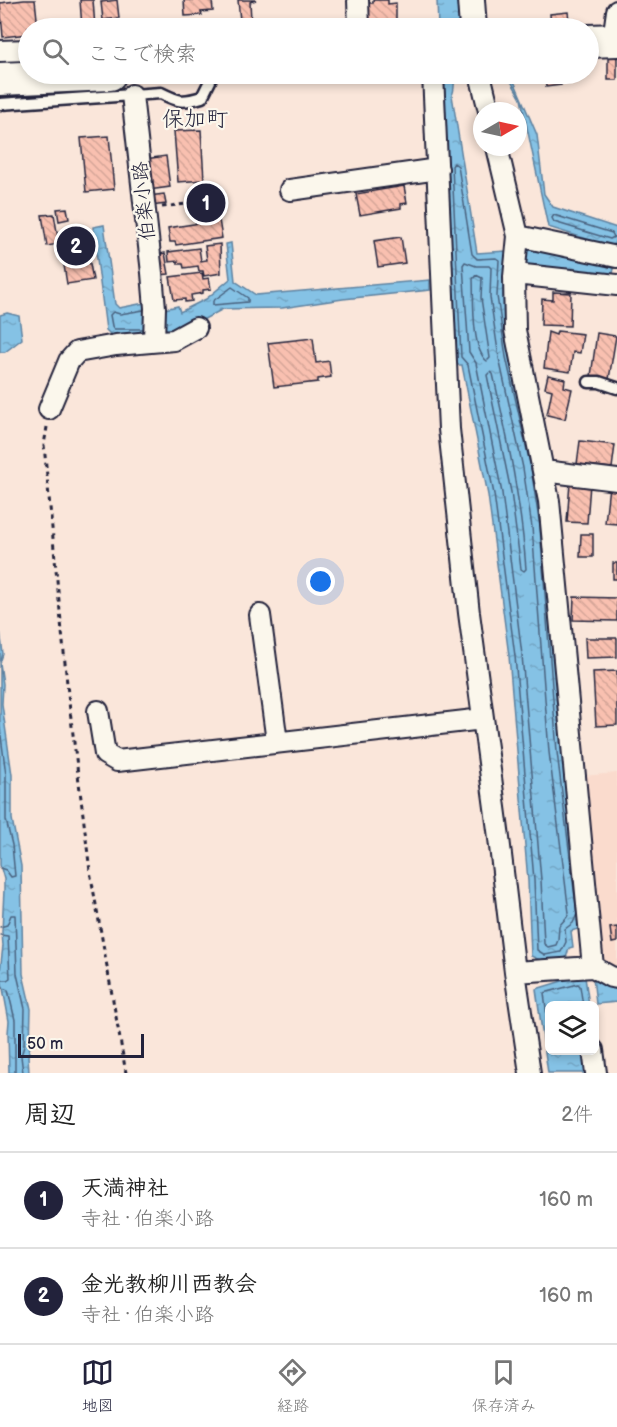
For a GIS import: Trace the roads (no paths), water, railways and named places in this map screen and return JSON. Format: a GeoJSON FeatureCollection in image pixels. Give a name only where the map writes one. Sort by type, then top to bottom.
{"type":"FeatureCollection","features":[{"type":"Feature","properties":{"kind":"main road"},"geometry":{"type":"LineString","coordinates":[[0,79],[18,80]]}},
{"type":"Feature","properties":{"kind":"street"},"geometry":{"type":"LineString","coordinates":[[358,0],[359,18]]}},
{"type":"Feature","properties":{"kind":"street"},"geometry":{"type":"LineString","coordinates":[[471,0],[472,18]]}},
{"type":"Feature","properties":{"kind":"street"},"geometry":{"type":"LineString","coordinates":[[0,51],[18,50]]}},
{"type":"Feature","properties":{"kind":"street","name":"伯楽小路"},"geometry":{"type":"LineString","coordinates":[[121,84],[146,209],[155,308],[154,339]]}},
{"type":"Feature","properties":{"kind":"street"},"geometry":{"type":"LineString","coordinates":[[434,84],[449,429],[483,718],[524,971],[530,1073]]}},
{"type":"Feature","properties":{"kind":"street"},"geometry":{"type":"LineString","coordinates":[[482,84],[487,102]]}},
{"type":"Feature","properties":{"kind":"street"},"geometry":{"type":"LineString","coordinates":[[500,156],[517,244],[515,330],[549,501],[593,967]]}},
{"type":"Feature","properties":{"kind":"street"},"geometry":{"type":"LineString","coordinates":[[290,190],[438,169]]}},
{"type":"Feature","properties":{"kind":"street"},"geometry":{"type":"LineString","coordinates":[[517,244],[617,257]]}},
{"type":"Feature","properties":{"kind":"street"},"geometry":{"type":"LineString","coordinates":[[515,274],[617,285]]}},
{"type":"Feature","properties":{"kind":"street"},"geometry":{"type":"LineString","coordinates":[[49,409],[69,361],[77,352],[154,339],[174,340],[196,328]]}},
{"type":"Feature","properties":{"kind":"street"},"geometry":{"type":"LineString","coordinates":[[544,471],[617,480]]}},
{"type":"Feature","properties":{"kind":"street"},"geometry":{"type":"LineString","coordinates":[[260,615],[277,742]]}},
{"type":"Feature","properties":{"kind":"street"},"geometry":{"type":"LineString","coordinates":[[98,711],[105,754],[117,761],[483,718]]}},
{"type":"Feature","properties":{"kind":"street"},"geometry":{"type":"LineString","coordinates":[[524,971],[593,967],[617,978]]}},
{"type":"Feature","properties":{"kind":"street"},"geometry":{"type":"LineString","coordinates":[[594,1055],[596,1073]]}},
{"type":"Feature","properties":{"kind":"lane"},"geometry":{"type":"LineString","coordinates":[[0,104],[121,84],[161,93],[180,102],[202,97],[208,84]]}},
{"type":"Feature","properties":{"kind":"lane"},"geometry":{"type":"LineString","coordinates":[[589,382],[599,382],[617,388]]}},
{"type":"Feature","properties":{"kind":"water"},"geometry":{"type":"Polygon","coordinates":[[[437,0],[464,0],[463,18],[438,18],[437,0]]]}},
{"type":"Feature","properties":{"kind":"water"},"geometry":{"type":"Polygon","coordinates":[[[443,84],[455,84],[452,95],[477,253],[506,251],[503,296],[512,356],[537,466],[563,751],[583,915],[578,929],[571,931],[573,947],[569,948],[566,958],[544,962],[531,956],[528,881],[509,656],[488,495],[462,365],[456,365],[443,84]]]}},
{"type":"Feature","properties":{"kind":"water"},"geometry":{"type":"Polygon","coordinates":[[[513,84],[515,84],[523,102],[513,84]]]}},
{"type":"Feature","properties":{"kind":"water"},"geometry":{"type":"Polygon","coordinates":[[[527,112],[537,135],[544,194],[553,207],[617,228],[617,237],[613,247],[548,227],[527,127],[527,112]]]}},
{"type":"Feature","properties":{"kind":"water"},"geometry":{"type":"Polygon","coordinates":[[[104,225],[115,304],[119,308],[150,302],[151,312],[178,306],[180,312],[206,299],[230,279],[226,244],[231,243],[235,281],[256,295],[430,280],[430,290],[282,308],[223,309],[182,331],[112,336],[106,330],[93,227],[104,225]]]}},
{"type":"Feature","properties":{"kind":"water"},"geometry":{"type":"Polygon","coordinates":[[[537,249],[615,265],[612,277],[525,266],[526,250],[537,249]]]}},
{"type":"Feature","properties":{"kind":"water"},"geometry":{"type":"Polygon","coordinates":[[[7,313],[19,316],[22,339],[5,352],[0,352],[0,315],[7,313]]]}},
{"type":"Feature","properties":{"kind":"water"},"geometry":{"type":"Polygon","coordinates":[[[0,630],[3,654],[0,663],[0,630]]]}},
{"type":"Feature","properties":{"kind":"water"},"geometry":{"type":"Polygon","coordinates":[[[0,663],[3,684],[2,704],[12,775],[12,819],[21,866],[23,974],[31,1009],[29,1073],[9,1073],[9,1021],[0,972],[3,946],[4,879],[0,865],[0,663]]]}},
{"type":"Feature","properties":{"kind":"water"},"geometry":{"type":"Polygon","coordinates":[[[585,977],[588,1001],[545,1001],[545,1052],[536,989],[572,978],[585,977]]]}},
{"type":"Feature","properties":{"kind":"water"},"geometry":{"type":"Polygon","coordinates":[[[593,977],[617,981],[617,1002],[599,1004],[599,1001],[596,1001],[593,977]]]}},
{"type":"Feature","properties":{"kind":"water"},"geometry":{"type":"Polygon","coordinates":[[[545,1055],[589,1055],[591,1073],[548,1073],[545,1055]]]}},
{"type":"Feature","properties":{"kind":"place","name":"天満神社"},"geometry":{"type":"Point","coordinates":[206,203]}},
{"type":"Feature","properties":{"kind":"place","name":"金光教柳川西教会"},"geometry":{"type":"Point","coordinates":[76,246]}},
{"type":"Feature","properties":{"kind":"district","name":"保加町"},"geometry":{"type":"Point","coordinates":[195,119]}}]}
